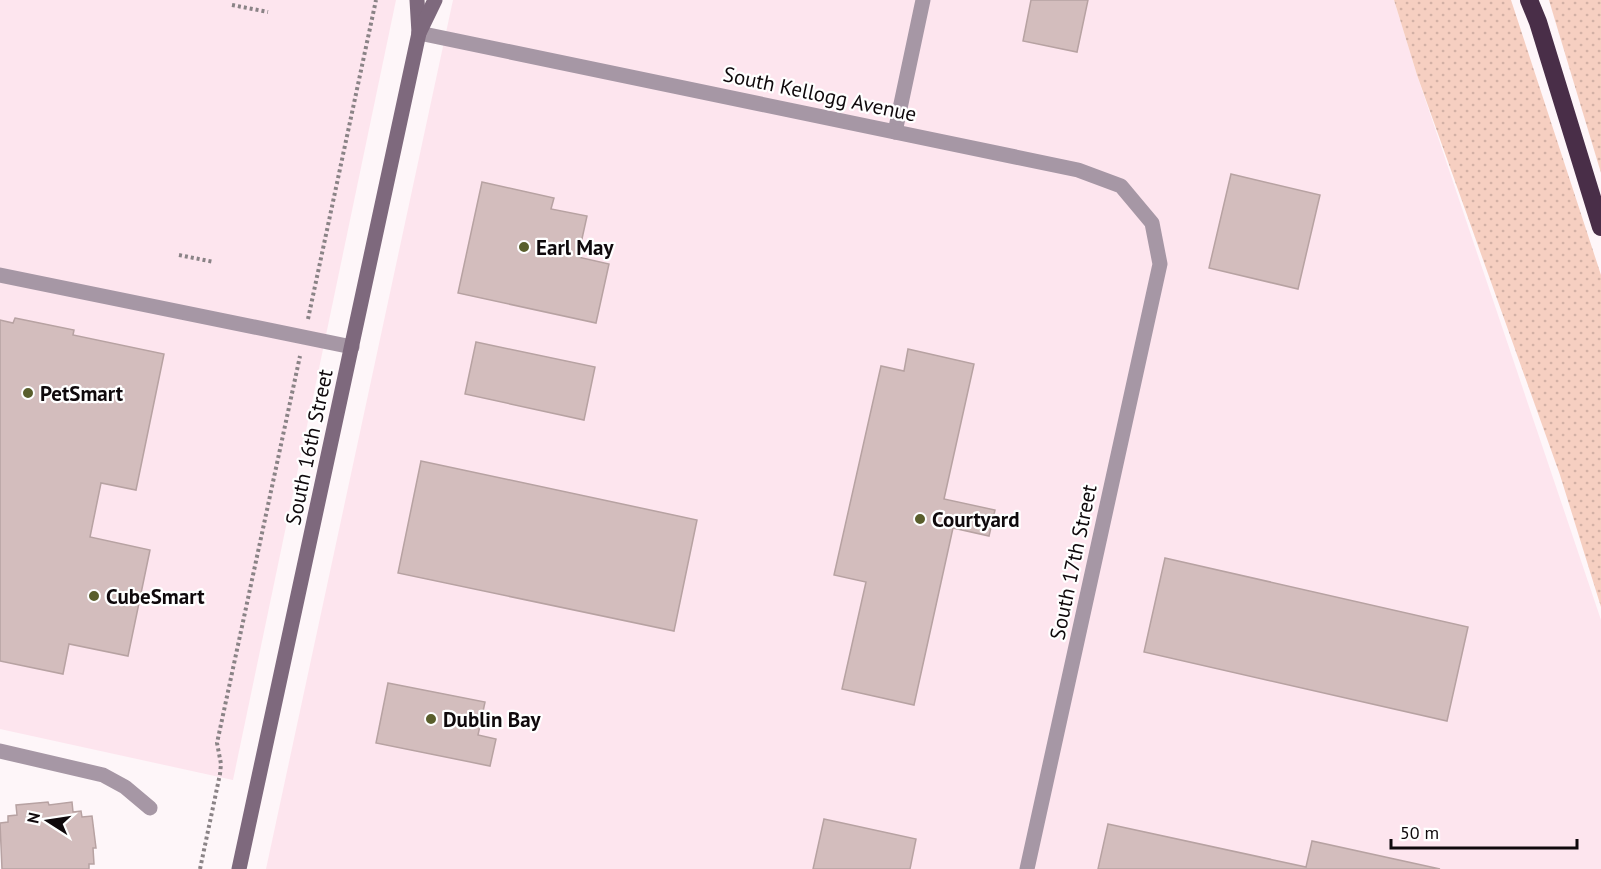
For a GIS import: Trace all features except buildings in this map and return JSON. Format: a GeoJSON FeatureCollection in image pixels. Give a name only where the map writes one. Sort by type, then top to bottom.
{"type":"FeatureCollection","features":[{"type":"Feature","properties":{"kind":"highway"},"geometry":{"type":"LineString","coordinates":[[1531,0],[1601,227]]}},
{"type":"Feature","properties":{"kind":"main road","name":"South 16th Street"},"geometry":{"type":"LineString","coordinates":[[417,0],[419,33]]}},
{"type":"Feature","properties":{"kind":"main road","name":"South 16th Street"},"geometry":{"type":"LineString","coordinates":[[239,869],[419,33],[435,0]]}},
{"type":"Feature","properties":{"kind":"street"},"geometry":{"type":"LineString","coordinates":[[895,132],[922,0]]}},
{"type":"Feature","properties":{"kind":"street","name":"South Kellogg Avenue"},"geometry":{"type":"LineString","coordinates":[[419,33],[1078,170],[1121,186],[1152,223],[1160,264]]}},
{"type":"Feature","properties":{"kind":"street","name":"South 17th Street"},"geometry":{"type":"LineString","coordinates":[[1028,869],[1160,264]]}},
{"type":"Feature","properties":{"kind":"street"},"geometry":{"type":"LineString","coordinates":[[0,275],[352,347]]}},
{"type":"Feature","properties":{"kind":"street"},"geometry":{"type":"LineString","coordinates":[[0,751],[103,775],[125,787],[150,808]]}},
{"type":"Feature","properties":{"kind":"path"},"geometry":{"type":"LineString","coordinates":[[307,321],[376,0]]}},
{"type":"Feature","properties":{"kind":"path"},"geometry":{"type":"LineString","coordinates":[[232,5],[268,12]]}},
{"type":"Feature","properties":{"kind":"path"},"geometry":{"type":"LineString","coordinates":[[179,255],[214,262]]}},
{"type":"Feature","properties":{"kind":"path"},"geometry":{"type":"LineString","coordinates":[[200,869],[220,774],[221,764],[217,743],[300,356]]}},
{"type":"Feature","properties":{"kind":"shaded area"},"geometry":{"type":"Polygon","coordinates":[[[0,0],[396,0],[233,780],[0,729],[0,0]]]}},
{"type":"Feature","properties":{"kind":"shaded area"},"geometry":{"type":"Polygon","coordinates":[[[453,0],[1394,0],[1417,75],[1601,620],[1601,869],[266,869],[453,0]]]}},
{"type":"Feature","properties":{"kind":"shaded area"},"geometry":{"type":"Polygon","coordinates":[[[1394,0],[1511,0],[1601,275],[1601,607],[1560,475],[1417,75],[1394,0]]]}},
{"type":"Feature","properties":{"kind":"shaded area"},"geometry":{"type":"Polygon","coordinates":[[[1549,0],[1601,0],[1601,173],[1554,17],[1549,0]]]}},
{"type":"Feature","properties":{"kind":"place","name":"Earl May"},"geometry":{"type":"Point","coordinates":[524,247]}},
{"type":"Feature","properties":{"kind":"place","name":"PetSmart"},"geometry":{"type":"Point","coordinates":[28,393]}},
{"type":"Feature","properties":{"kind":"place","name":"Courtyard"},"geometry":{"type":"Point","coordinates":[920,519]}},
{"type":"Feature","properties":{"kind":"place","name":"CubeSmart"},"geometry":{"type":"Point","coordinates":[94,596]}},
{"type":"Feature","properties":{"kind":"place","name":"Dublin Bay"},"geometry":{"type":"Point","coordinates":[431,719]}}]}
